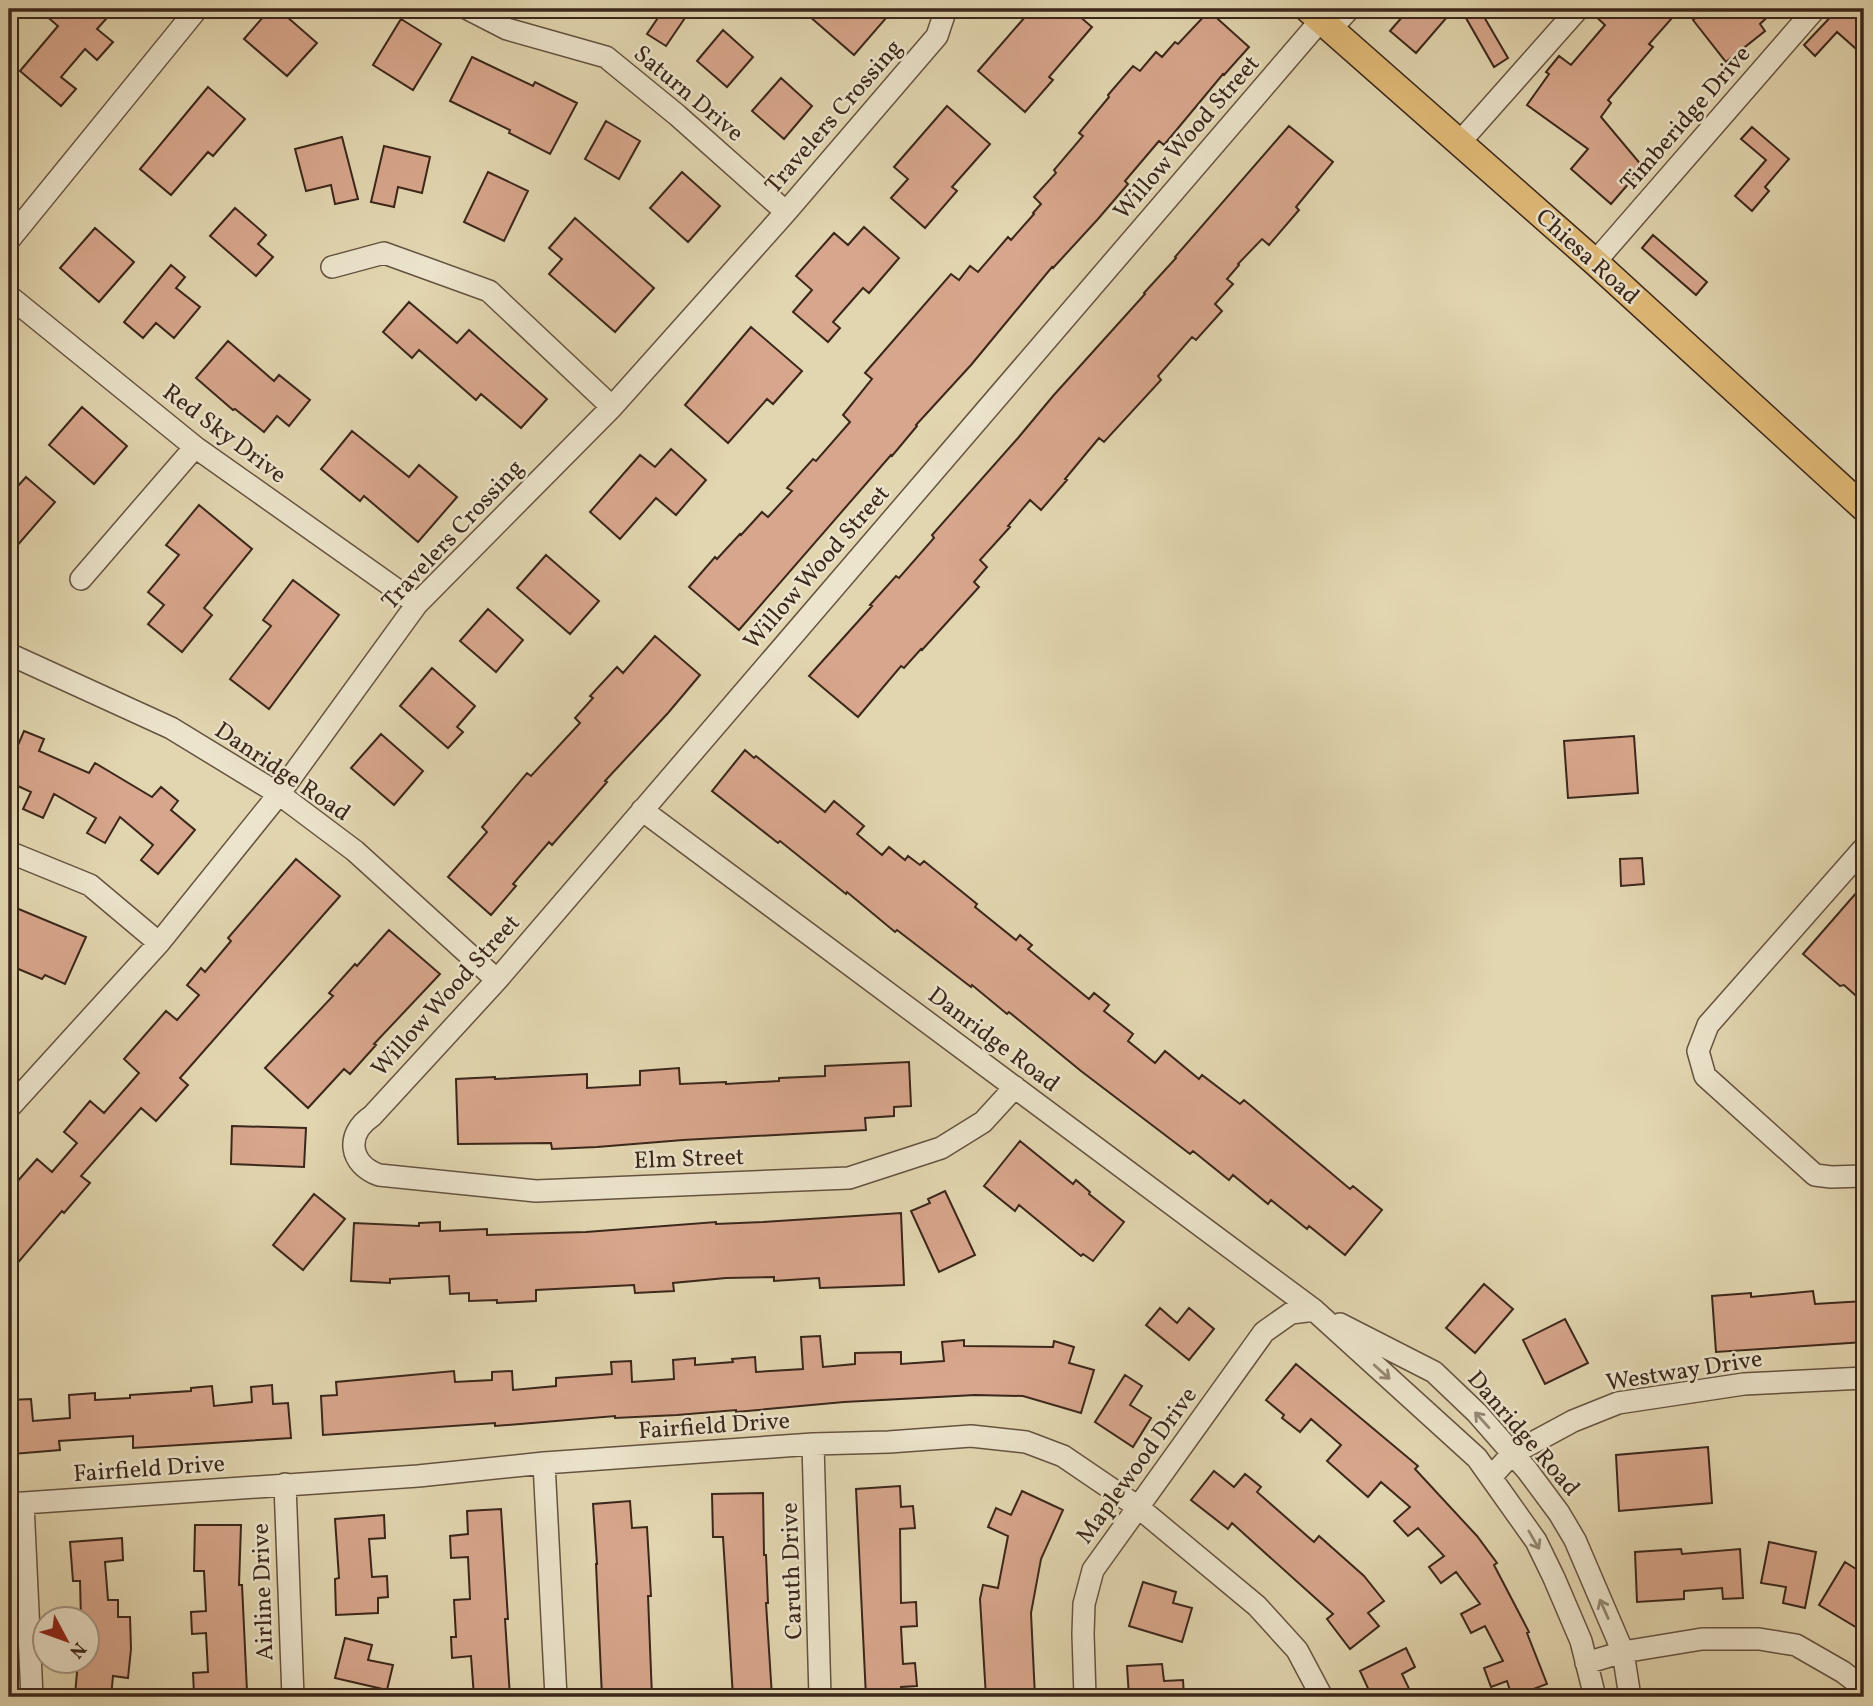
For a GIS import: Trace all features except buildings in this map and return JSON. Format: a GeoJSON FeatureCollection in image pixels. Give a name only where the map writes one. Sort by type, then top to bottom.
{"type":"FeatureCollection","features":[{"type":"Feature","properties":{"kind":"main road","name":"Chiesa Road"},"geometry":{"type":"LineString","coordinates":[[1328,16],[1460,142],[1864,508]]}},
{"type":"Feature","properties":{"kind":"street"},"geometry":{"type":"LineString","coordinates":[[9,240],[197,9]]}},
{"type":"Feature","properties":{"kind":"street","name":"Saturn Drive"},"geometry":{"type":"LineString","coordinates":[[468,9],[507,29],[606,57],[677,115],[786,212]]}},
{"type":"Feature","properties":{"kind":"street","name":"Travelers Crossing"},"geometry":{"type":"LineString","coordinates":[[9,1108],[159,943],[279,794],[417,604],[612,407],[786,212],[937,36],[946,9]]}},
{"type":"Feature","properties":{"kind":"street"},"geometry":{"type":"LineString","coordinates":[[1460,142],[1578,9]]}},
{"type":"Feature","properties":{"kind":"street","name":"Timberidge Drive"},"geometry":{"type":"LineString","coordinates":[[1595,262],[1815,9]]}},
{"type":"Feature","properties":{"kind":"street","name":"Willow Wood Street"},"geometry":{"type":"LineString","coordinates":[[354,1148],[354,1139],[363,1122],[372,1116],[497,980],[1328,16]]}},
{"type":"Feature","properties":{"kind":"street"},"geometry":{"type":"LineString","coordinates":[[332,267],[384,253],[489,291],[612,407]]}},
{"type":"Feature","properties":{"kind":"street","name":"Red Sky Drive"},"geometry":{"type":"LineString","coordinates":[[9,296],[195,447],[417,604]]}},
{"type":"Feature","properties":{"kind":"street"},"geometry":{"type":"LineString","coordinates":[[81,579],[195,447]]}},
{"type":"Feature","properties":{"kind":"street","name":"Danridge Road"},"geometry":{"type":"LineString","coordinates":[[9,654],[171,728],[279,794],[355,851],[497,980]]}},
{"type":"Feature","properties":{"kind":"street","name":"Danridge Road"},"geometry":{"type":"LineString","coordinates":[[642,810],[1314,1310],[1477,1458],[1536,1541],[1581,1641],[1595,1697]]}},
{"type":"Feature","properties":{"kind":"street"},"geometry":{"type":"LineString","coordinates":[[1864,848],[1708,1025],[1698,1051],[1705,1076],[1815,1175],[1864,1176]]}},
{"type":"Feature","properties":{"kind":"street"},"geometry":{"type":"LineString","coordinates":[[9,852],[90,885],[159,943]]}},
{"type":"Feature","properties":{"kind":"street","name":"Elm Street"},"geometry":{"type":"LineString","coordinates":[[354,1148],[362,1166],[379,1175],[536,1191],[849,1178],[941,1148],[983,1122],[1015,1087]]}},
{"type":"Feature","properties":{"kind":"street","name":"Danridge Road"},"geometry":{"type":"LineString","coordinates":[[1314,1310],[1434,1372],[1477,1413],[1512,1454],[1559,1513],[1575,1540],[1623,1652],[1630,1697]]}},
{"type":"Feature","properties":{"kind":"street","name":"Maplewood Drive"},"geometry":{"type":"LineString","coordinates":[[1085,1697],[1084,1604],[1093,1570],[1264,1332],[1291,1313],[1314,1310]]}},
{"type":"Feature","properties":{"kind":"street","name":"Westway Drive"},"geometry":{"type":"LineString","coordinates":[[1491,1476],[1512,1454],[1573,1421],[1618,1403],[1744,1384],[1864,1378]]}},
{"type":"Feature","properties":{"kind":"street","name":"Fairfield Drive"},"geometry":{"type":"LineString","coordinates":[[16,1504],[418,1476],[544,1463],[813,1444],[971,1436],[1026,1442],[1063,1456],[1138,1507],[1257,1606],[1297,1650],[1322,1697]]}},
{"type":"Feature","properties":{"kind":"street","name":"Caruth Drive"},"geometry":{"type":"LineString","coordinates":[[813,1444],[820,1697]]}},
{"type":"Feature","properties":{"kind":"street"},"geometry":{"type":"LineString","coordinates":[[544,1463],[556,1697]]}},
{"type":"Feature","properties":{"kind":"street","name":"Airline Drive"},"geometry":{"type":"LineString","coordinates":[[285,1484],[293,1697]]}},
{"type":"Feature","properties":{"kind":"street"},"geometry":{"type":"LineString","coordinates":[[16,1504],[32,1697]]}},
{"type":"Feature","properties":{"kind":"street"},"geometry":{"type":"LineString","coordinates":[[1586,1663],[1623,1652],[1702,1639],[1759,1639],[1796,1645],[1843,1672],[1864,1688]]}}]}
